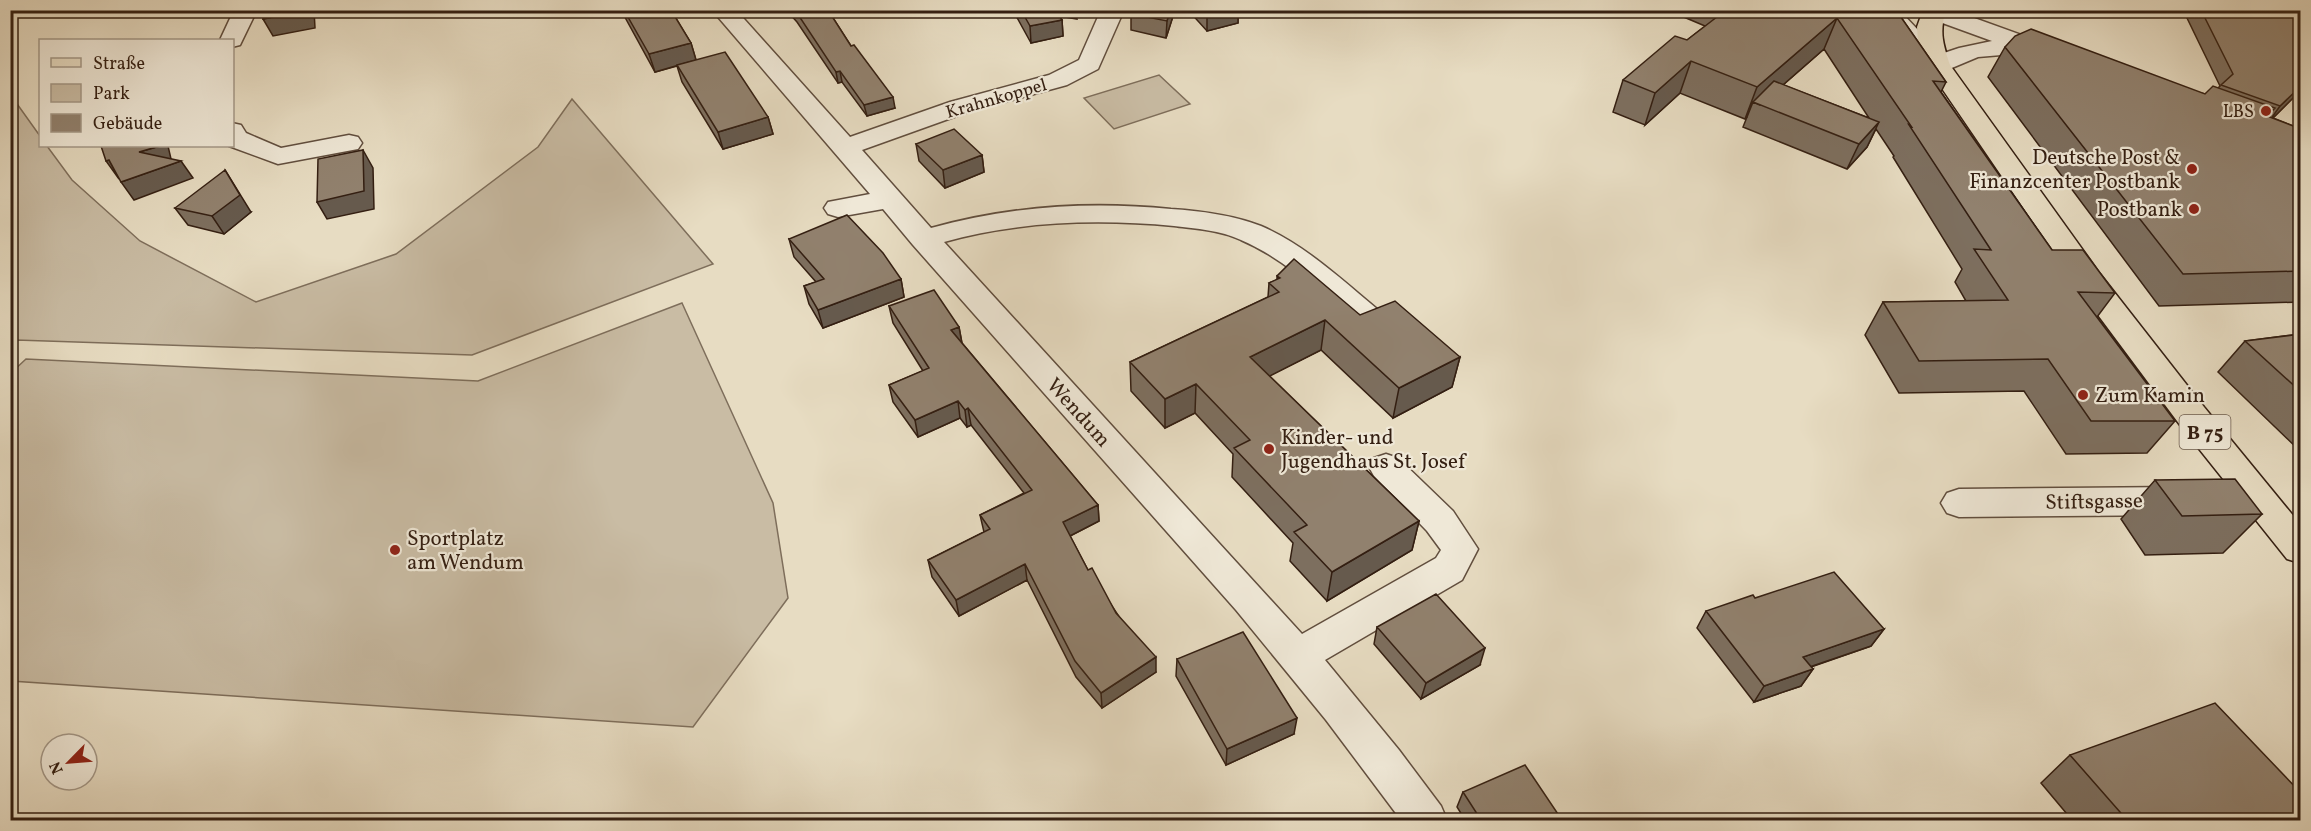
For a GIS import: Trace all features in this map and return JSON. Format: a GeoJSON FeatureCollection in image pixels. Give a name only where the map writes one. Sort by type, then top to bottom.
{"type":"FeatureCollection","features":[{"type":"Feature","properties":{"kind":"main road","name":"B 75"},"geometry":{"type":"LineString","coordinates":[[1934,11],[1929,27],[1930,42],[1938,64],[2089,281],[2192,416],[2301,549]]}},
{"type":"Feature","properties":{"kind":"street"},"geometry":{"type":"LineString","coordinates":[[232,39],[246,10]]}},
{"type":"Feature","properties":{"kind":"street","name":"Wendum"},"geometry":{"type":"LineString","coordinates":[[723,10],[846,147],[923,239],[1230,578],[1380,756],[1426,820]]}},
{"type":"Feature","properties":{"kind":"street","name":"Krahnkoppel"},"geometry":{"type":"LineString","coordinates":[[846,147],[959,107],[1058,80],[1089,64],[1113,10]]}},
{"type":"Feature","properties":{"kind":"street"},"geometry":{"type":"LineString","coordinates":[[1886,10],[1938,64],[1965,52],[1988,47],[2031,47]]}},
{"type":"Feature","properties":{"kind":"street"},"geometry":{"type":"LineString","coordinates":[[1934,11],[2076,63]]}},
{"type":"Feature","properties":{"kind":"street"},"geometry":{"type":"LineString","coordinates":[[234,138],[278,156],[349,143]]}},
{"type":"Feature","properties":{"kind":"street"},"geometry":{"type":"LineString","coordinates":[[837,208],[889,199]]}},
{"type":"Feature","properties":{"kind":"street"},"geometry":{"type":"LineString","coordinates":[[923,239],[987,222],[1062,213],[1172,217],[1230,226],[1274,244],[1376,324]]}},
{"type":"Feature","properties":{"kind":"street"},"geometry":{"type":"LineString","coordinates":[[1297,656],[1449,569],[1460,549],[1440,520],[1386,467]]}},
{"type":"Feature","properties":{"kind":"street","name":"Stiftsgasse"},"geometry":{"type":"LineString","coordinates":[[1959,503],[2153,500],[2265,503]]}},
{"type":"Feature","properties":{"kind":"green space"},"geometry":{"type":"Polygon","coordinates":[[[1159,75],[1190,104],[1114,129],[1084,98],[1159,75]]]}},
{"type":"Feature","properties":{"kind":"green space"},"geometry":{"type":"Polygon","coordinates":[[[10,94],[39,135],[39,147],[48,147],[72,180],[140,241],[256,302],[396,254],[538,147],[572,99],[713,264],[472,355],[16,340],[11,344],[10,94]]]}},
{"type":"Feature","properties":{"kind":"green space","name":"Sportplatz am Wendum"},"geometry":{"type":"Polygon","coordinates":[[[682,303],[773,503],[788,598],[693,727],[11,681],[11,373],[26,359],[478,381],[682,303]]]}},
{"type":"Feature","properties":{"kind":"building"},"geometry":{"type":"Polygon","coordinates":[[[264,10],[306,10],[306,11],[263,19],[264,10]]]}},
{"type":"Feature","properties":{"kind":"building"},"geometry":{"type":"Polygon","coordinates":[[[624,10],[671,10],[691,43],[649,54],[624,10]]]}},
{"type":"Feature","properties":{"kind":"building"},"geometry":{"type":"Polygon","coordinates":[[[795,10],[828,10],[851,46],[854,45],[893,97],[864,105],[840,71],[836,72],[795,10]]]}},
{"type":"Feature","properties":{"kind":"building"},"geometry":{"type":"Polygon","coordinates":[[[1021,10],[1055,10],[1062,20],[1030,26],[1021,10]]]}},
{"type":"Feature","properties":{"kind":"building"},"geometry":{"type":"Polygon","coordinates":[[[1132,10],[1170,10],[1167,21],[1131,14],[1132,10]]]}},
{"type":"Feature","properties":{"kind":"building"},"geometry":{"type":"Polygon","coordinates":[[[1204,10],[1221,10],[1207,14],[1204,10]]]}},
{"type":"Feature","properties":{"kind":"building"},"geometry":{"type":"Polygon","coordinates":[[[1726,10],[1896,10],[1946,82],[1933,81],[2052,250],[2083,250],[2115,293],[2078,292],[2175,421],[2091,421],[2048,359],[1919,361],[1883,302],[2008,300],[1974,249],[1991,250],[1909,125],[1911,126],[1837,18],[1757,87],[1691,61],[1655,93],[1623,80],[1675,36],[1687,40],[1726,10]]]}},
{"type":"Feature","properties":{"kind":"building"},"geometry":{"type":"Polygon","coordinates":[[[2201,10],[2256,10],[2301,17],[2301,43],[2296,52],[2301,61],[2301,86],[2280,106],[2221,85],[2233,74],[2201,10]]]}},
{"type":"Feature","properties":{"kind":"building"},"geometry":{"type":"Polygon","coordinates":[[[2031,29],[2205,94],[2213,86],[2275,108],[2267,116],[2301,129],[2301,271],[2183,274],[2005,47],[2015,36],[2031,29]]]}},
{"type":"Feature","properties":{"kind":"building"},"geometry":{"type":"Polygon","coordinates":[[[725,52],[768,117],[718,132],[677,65],[725,52]]]}},
{"type":"Feature","properties":{"kind":"building"},"geometry":{"type":"Polygon","coordinates":[[[1774,81],[1879,122],[1859,144],[1753,102],[1774,81]]]}},
{"type":"Feature","properties":{"kind":"building"},"geometry":{"type":"Polygon","coordinates":[[[954,129],[982,155],[943,170],[916,144],[954,129]]]}},
{"type":"Feature","properties":{"kind":"building"},"geometry":{"type":"Polygon","coordinates":[[[101,147],[156,147],[139,152],[181,161],[121,182],[109,160],[106,161],[101,147]]]}},
{"type":"Feature","properties":{"kind":"building"},"geometry":{"type":"Polygon","coordinates":[[[363,150],[364,191],[317,202],[318,159],[363,150]]]}},
{"type":"Feature","properties":{"kind":"building"},"geometry":{"type":"Polygon","coordinates":[[[225,170],[240,195],[212,216],[175,208],[225,170]]]}},
{"type":"Feature","properties":{"kind":"building"},"geometry":{"type":"Polygon","coordinates":[[[847,215],[883,253],[901,279],[818,310],[804,286],[824,279],[789,239],[847,215]]]}},
{"type":"Feature","properties":{"kind":"building"},"geometry":{"type":"Polygon","coordinates":[[[1294,259],[1360,315],[1395,301],[1460,357],[1399,388],[1325,320],[1250,357],[1419,521],[1332,572],[1294,532],[1307,525],[1234,448],[1250,440],[1196,384],[1165,399],[1130,362],[1279,292],[1269,283],[1280,278],[1277,276],[1294,259]]]}},
{"type":"Feature","properties":{"kind":"building"},"geometry":{"type":"Polygon","coordinates":[[[934,290],[959,327],[951,330],[1098,505],[1063,522],[1088,570],[1092,568],[1116,613],[1156,657],[1101,693],[1075,661],[1025,564],[956,600],[928,560],[990,529],[980,515],[1032,490],[968,408],[965,410],[958,401],[915,420],[889,385],[929,368],[889,306],[934,290]]]}},
{"type":"Feature","properties":{"kind":"building"},"geometry":{"type":"Polygon","coordinates":[[[2301,334],[2301,392],[2245,341],[2301,334]]]}},
{"type":"Feature","properties":{"kind":"building"},"geometry":{"type":"Polygon","coordinates":[[[2235,479],[2262,514],[2182,516],[2155,480],[2235,479]]]}},
{"type":"Feature","properties":{"kind":"building"},"geometry":{"type":"Polygon","coordinates":[[[1834,572],[1884,629],[1803,657],[1813,669],[1764,686],[1706,611],[1753,595],[1755,598],[1834,572]]]}},
{"type":"Feature","properties":{"kind":"building"},"geometry":{"type":"Polygon","coordinates":[[[1436,594],[1485,648],[1426,683],[1377,627],[1436,594]]]}},
{"type":"Feature","properties":{"kind":"building"},"geometry":{"type":"Polygon","coordinates":[[[1243,632],[1297,718],[1227,749],[1177,659],[1243,632]]]}},
{"type":"Feature","properties":{"kind":"building"},"geometry":{"type":"Polygon","coordinates":[[[2215,703],[2301,793],[2301,820],[2127,820],[2070,755],[2215,703]]]}},
{"type":"Feature","properties":{"kind":"building"},"geometry":{"type":"Polygon","coordinates":[[[1525,765],[1562,820],[1481,820],[1463,792],[1525,765]]]}},
{"type":"Feature","properties":{"kind":"place","name":"LBS"},"geometry":{"type":"Point","coordinates":[2266,111]}},
{"type":"Feature","properties":{"kind":"place","name":"Deutsche Post & Finanzcenter Postbank"},"geometry":{"type":"Point","coordinates":[2192,169]}},
{"type":"Feature","properties":{"kind":"place","name":"Postbank"},"geometry":{"type":"Point","coordinates":[2194,209]}},
{"type":"Feature","properties":{"kind":"place","name":"Zum Kamin"},"geometry":{"type":"Point","coordinates":[2083,395]}},
{"type":"Feature","properties":{"kind":"place","name":"Kinder- und Jugendhaus St. Josef"},"geometry":{"type":"Point","coordinates":[1269,449]}},
{"type":"Feature","properties":{"kind":"place","name":"Sportplatz am Wendum"},"geometry":{"type":"Point","coordinates":[395,550]}}]}
